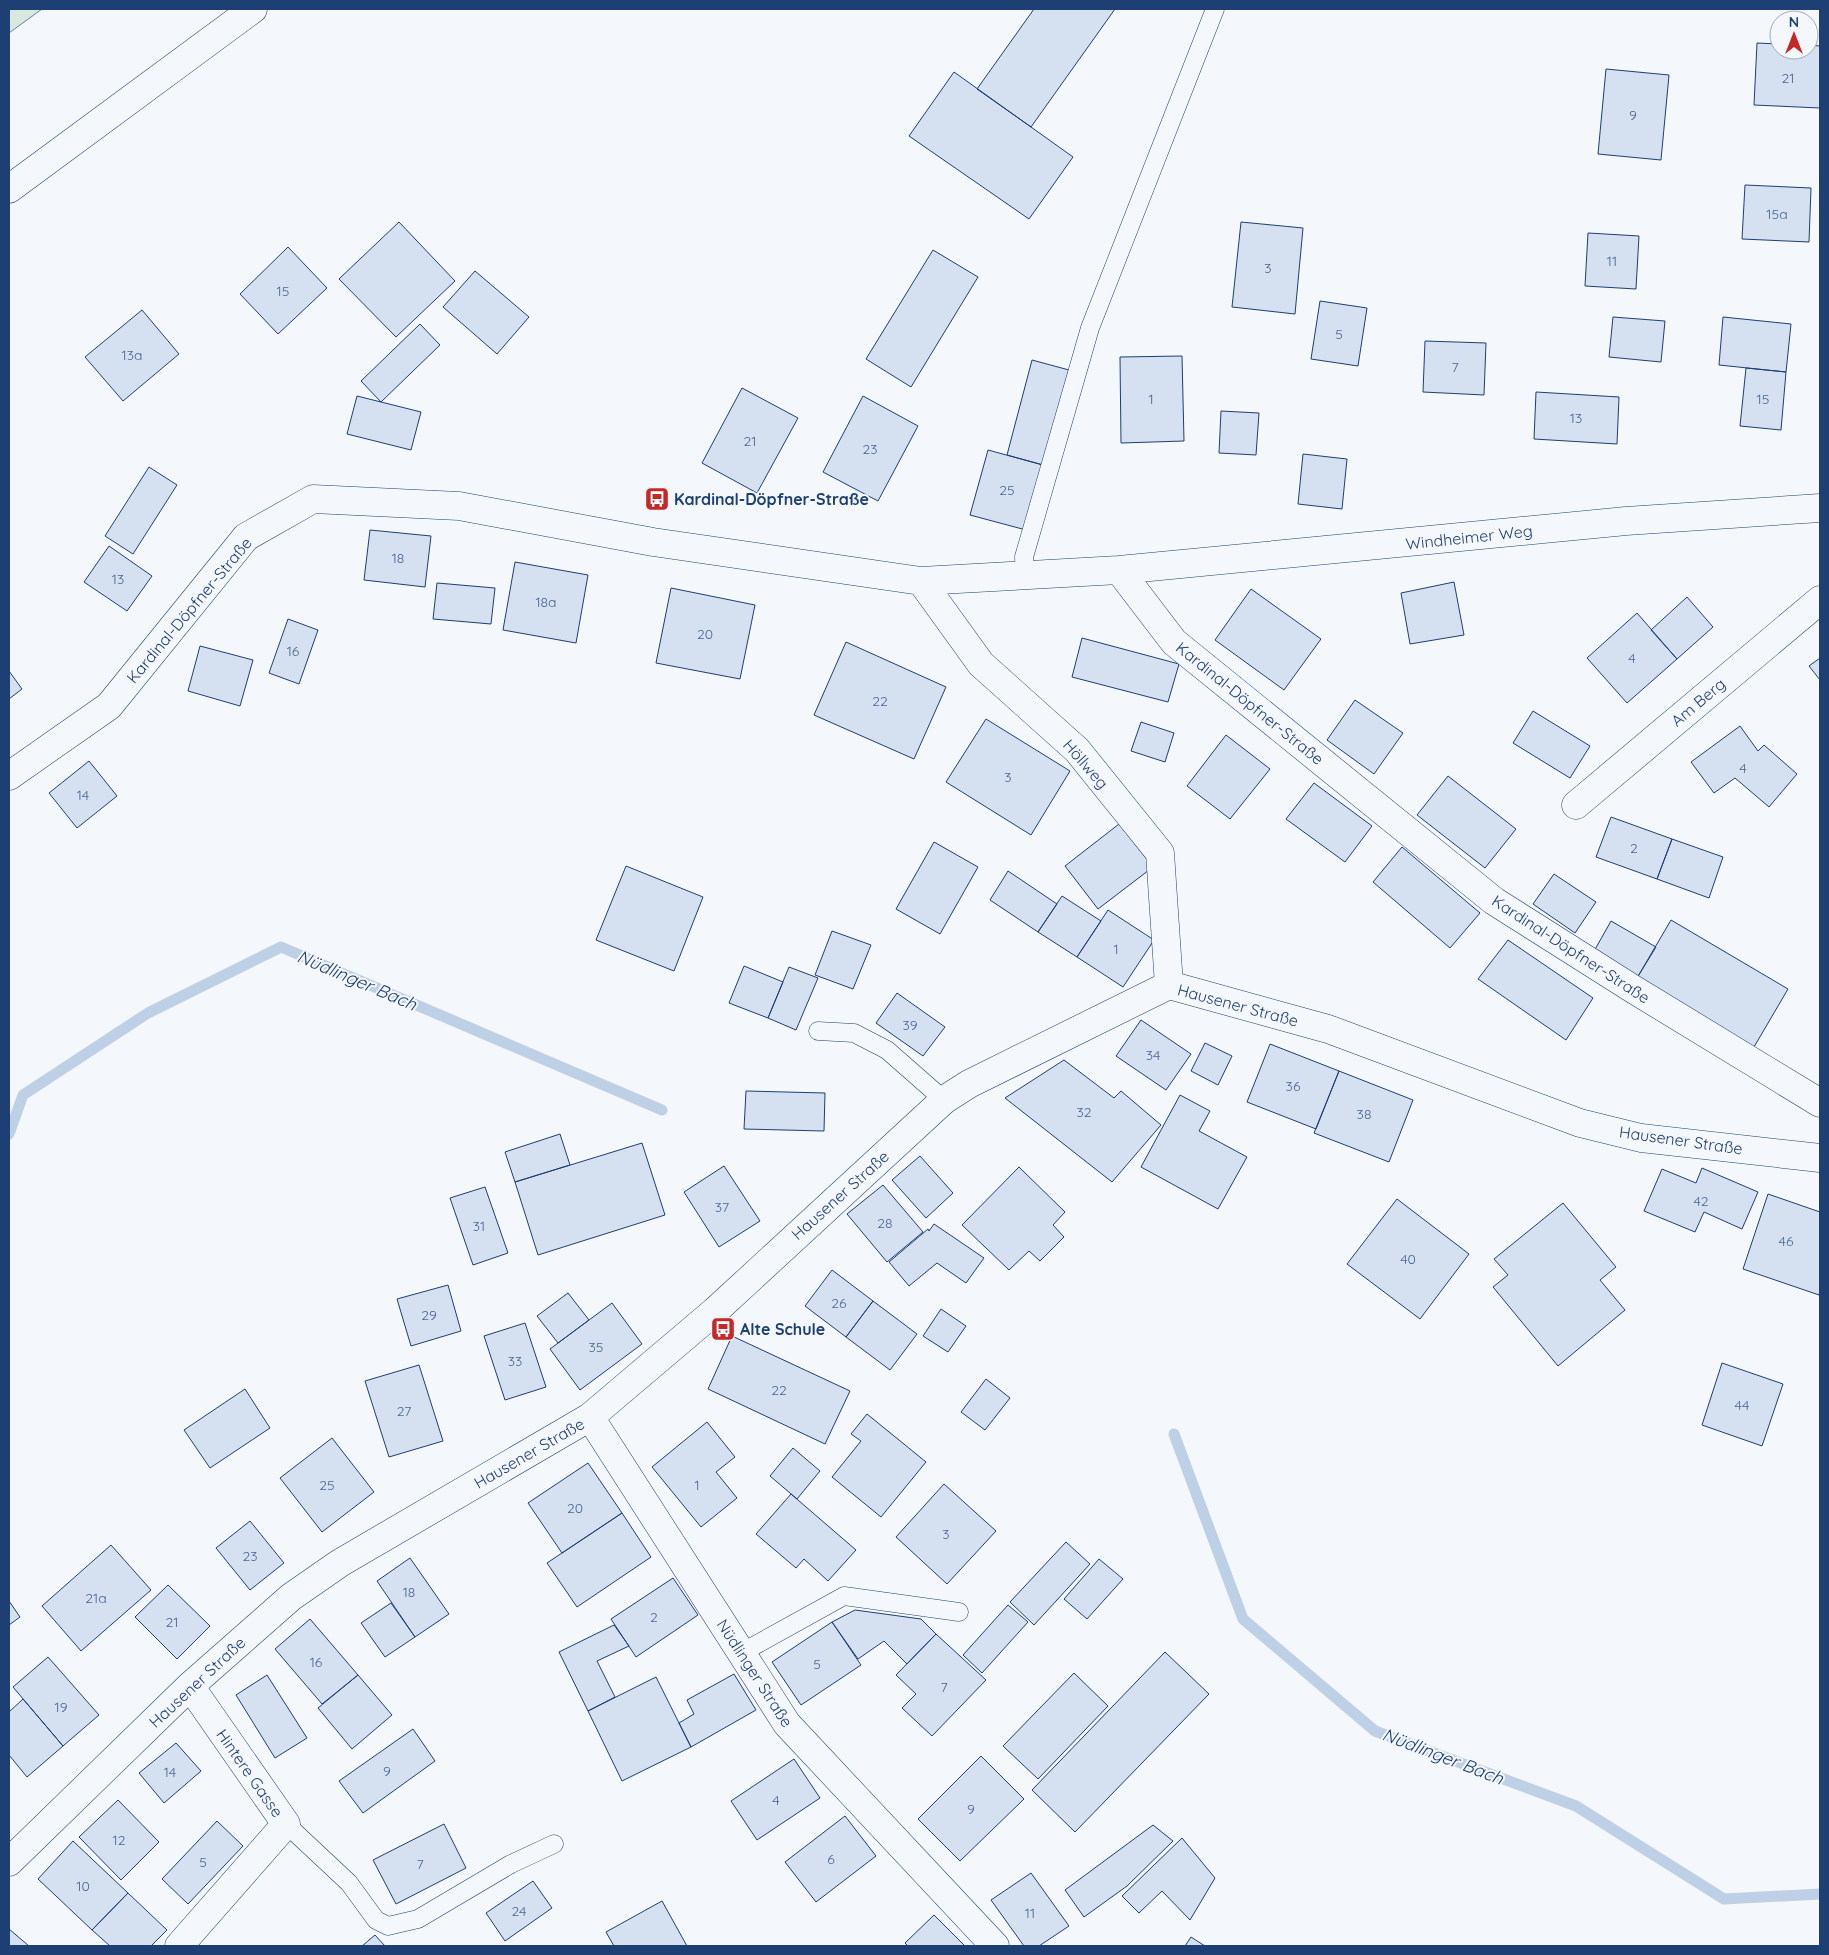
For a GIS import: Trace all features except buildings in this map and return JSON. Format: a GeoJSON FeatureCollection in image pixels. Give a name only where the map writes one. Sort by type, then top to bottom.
{"type":"FeatureCollection","features":[{"type":"Feature","properties":{"kind":"street"},"geometry":{"type":"LineString","coordinates":[[9,189],[253,9]]}},
{"type":"Feature","properties":{"kind":"street","name":"Kardinal-Döpfner-Straße"},"geometry":{"type":"LineString","coordinates":[[9,776],[109,706],[246,537],[312,499],[459,506],[653,542],[921,580],[1119,570],[1174,642],[1494,901],[1633,989],[1820,1103]]}},
{"type":"Feature","properties":{"kind":"street","name":"Windheimer Weg"},"geometry":{"type":"LineString","coordinates":[[1119,570],[1626,520],[1820,508]]}},
{"type":"Feature","properties":{"kind":"street","name":"Höllweg"},"geometry":{"type":"LineString","coordinates":[[921,580],[981,664],[1077,750],[1160,853],[1169,986]]}},
{"type":"Feature","properties":{"kind":"street","name":"Am Berg"},"geometry":{"type":"LineString","coordinates":[[1576,805],[1820,600]]}},
{"type":"Feature","properties":{"kind":"street","name":"Hausener Straße"},"geometry":{"type":"LineString","coordinates":[[9,1862],[190,1686],[291,1598],[340,1563],[590,1417],[715,1311],[944,1100],[969,1084],[1169,986],[1328,1029],[1580,1124],[1641,1138],[1820,1158]]}},
{"type":"Feature","properties":{"kind":"street","name":"Nüdlinger Straße"},"geometry":{"type":"LineString","coordinates":[[590,1417],[787,1724],[995,1946]]}},
{"type":"Feature","properties":{"kind":"street","name":"Hintere Gasse"},"geometry":{"type":"LineString","coordinates":[[179,1946],[286,1824],[190,1686]]}},
{"type":"Feature","properties":{"kind":"lane"},"geometry":{"type":"LineString","coordinates":[[1025,574],[1024,557],[1090,328],[1215,9]]}},
{"type":"Feature","properties":{"kind":"lane"},"geometry":{"type":"LineString","coordinates":[[818,1031],[854,1032],[888,1050],[944,1100]]}},
{"type":"Feature","properties":{"kind":"lane"},"geometry":{"type":"LineString","coordinates":[[742,1653],[844,1596],[960,1612]]}},
{"type":"Feature","properties":{"kind":"lane"},"geometry":{"type":"LineString","coordinates":[[286,1824],[349,1883],[376,1920],[388,1926],[418,1919],[512,1864],[554,1844]]}},
{"type":"Feature","properties":{"kind":"shaded area"},"geometry":{"type":"Polygon","coordinates":[[[9,9],[42,9],[9,33],[9,9]]]}},
{"type":"Feature","properties":{"kind":"waterway","name":"Nüdlinger Bach"},"geometry":{"type":"LineString","coordinates":[[9,1134],[23,1095],[148,1013],[281,947],[662,1110]]}},
{"type":"Feature","properties":{"kind":"waterway","name":"Nüdlinger Bach"},"geometry":{"type":"LineString","coordinates":[[1174,1434],[1243,1619],[1375,1731],[1576,1806],[1724,1899],[1820,1894]]}},
{"type":"Feature","properties":{"kind":"place","name":"Kardinal-Döpfner-Straße"},"geometry":{"type":"Point","coordinates":[657,499]}},
{"type":"Feature","properties":{"kind":"place","name":"Alte Schule"},"geometry":{"type":"Point","coordinates":[723,1329]}}]}
